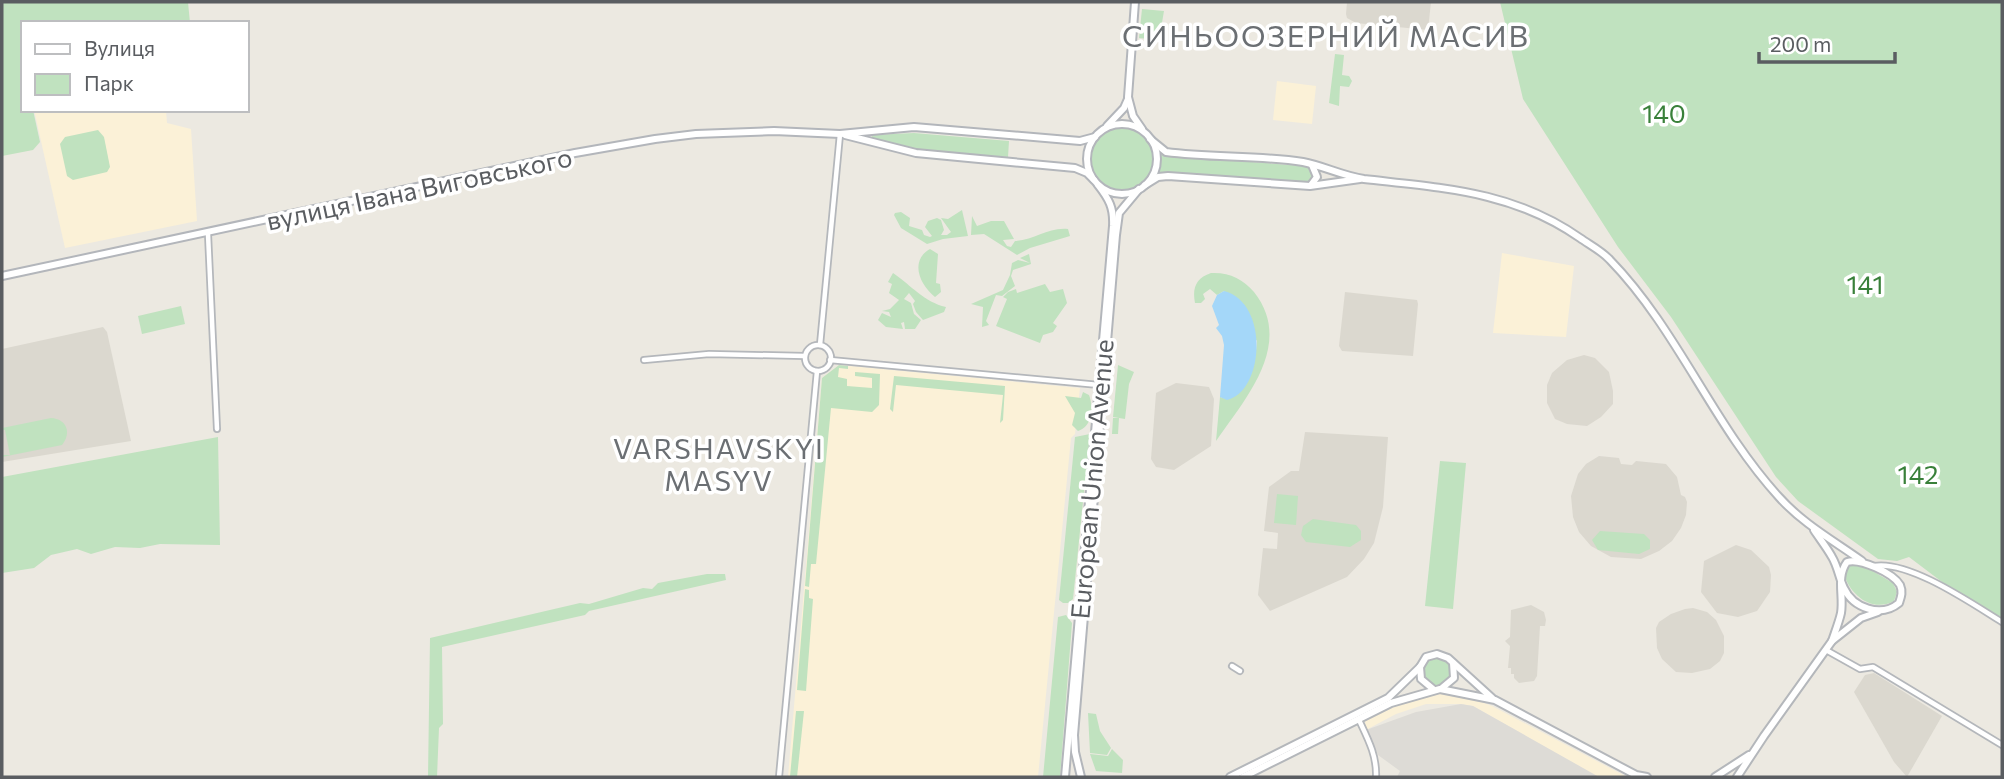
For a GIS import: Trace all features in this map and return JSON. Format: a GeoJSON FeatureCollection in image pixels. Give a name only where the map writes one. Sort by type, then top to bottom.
{"type":"FeatureCollection","features":[{"type":"Feature","properties":{"kind":"main road"},"geometry":{"type":"LineString","coordinates":[[1135,2],[1128,97],[1124,107],[1095,137],[1088,149],[1087,162],[1096,183],[1118,194],[1142,187],[1158,177],[1168,176],[1310,186],[1361,178]]}},
{"type":"Feature","properties":{"kind":"main road"},"geometry":{"type":"LineString","coordinates":[[1128,97],[1133,116],[1148,136],[1166,152],[1311,164],[1361,178],[1444,187],[1511,201],[1559,224],[1609,258],[1646,303],[1741,449],[1777,495],[1811,525],[1899,584],[1899,603],[1861,618],[1832,641]]}},
{"type":"Feature","properties":{"kind":"main road"},"geometry":{"type":"LineString","coordinates":[[1105,128],[1117,124],[1129,125],[1148,136],[1157,159],[1154,174],[1142,187]]}},
{"type":"Feature","properties":{"kind":"main road","name":"вулиця Івана Виговського"},"geometry":{"type":"LineString","coordinates":[[2,276],[208,234],[575,153],[655,139],[774,131],[840,134],[914,127],[1080,142],[1095,137]]}},
{"type":"Feature","properties":{"kind":"main road","name":"вулиця Івана Виговського"},"geometry":{"type":"LineString","coordinates":[[840,134],[916,153],[1074,168],[1087,173],[1096,183]]}},
{"type":"Feature","properties":{"kind":"main road"},"geometry":{"type":"LineString","coordinates":[[1310,186],[1317,177],[1311,164]]}},
{"type":"Feature","properties":{"kind":"main road","name":"European Union Avenue"},"geometry":{"type":"LineString","coordinates":[[1081,777],[1074,735],[1114,211],[1110,200],[1096,183]]}},
{"type":"Feature","properties":{"kind":"main road","name":"European Union Avenue"},"geometry":{"type":"LineString","coordinates":[[1065,777],[1119,213],[1142,187]]}},
{"type":"Feature","properties":{"kind":"main road"},"geometry":{"type":"LineString","coordinates":[[1811,525],[1832,556],[1849,596],[1873,610],[1883,610]]}},
{"type":"Feature","properties":{"kind":"main road"},"geometry":{"type":"LineString","coordinates":[[1737,777],[1832,641],[1841,613],[1841,573],[1847,562],[1862,561]]}},
{"type":"Feature","properties":{"kind":"main road"},"geometry":{"type":"LineString","coordinates":[[1230,777],[1388,698],[1420,667],[1426,657],[1432,654],[1443,655],[1452,661],[1495,700],[1638,776],[1647,777]]}},
{"type":"Feature","properties":{"kind":"main road"},"geometry":{"type":"LineString","coordinates":[[1243,777],[1391,703],[1450,683],[1455,673],[1452,661]]}},
{"type":"Feature","properties":{"kind":"main road"},"geometry":{"type":"LineString","coordinates":[[1420,667],[1424,684],[1495,700]]}},
{"type":"Feature","properties":{"kind":"main road"},"geometry":{"type":"LineString","coordinates":[[1715,777],[1753,752]]}},
{"type":"Feature","properties":{"kind":"street"},"geometry":{"type":"LineString","coordinates":[[820,345],[840,134]]}},
{"type":"Feature","properties":{"kind":"street"},"geometry":{"type":"LineString","coordinates":[[208,234],[217,429]]}},
{"type":"Feature","properties":{"kind":"street"},"geometry":{"type":"LineString","coordinates":[[820,345],[827,349],[831,360],[826,368],[817,371],[807,366],[805,356],[810,347],[820,345]]}},
{"type":"Feature","properties":{"kind":"street"},"geometry":{"type":"LineString","coordinates":[[644,360],[709,354],[805,356]]}},
{"type":"Feature","properties":{"kind":"street"},"geometry":{"type":"LineString","coordinates":[[831,360],[1101,385]]}},
{"type":"Feature","properties":{"kind":"street"},"geometry":{"type":"LineString","coordinates":[[779,777],[817,371]]}},
{"type":"Feature","properties":{"kind":"street"},"geometry":{"type":"LineString","coordinates":[[1872,566],[1886,564],[1909,570],[2002,622]]}},
{"type":"Feature","properties":{"kind":"street"},"geometry":{"type":"LineString","coordinates":[[1899,584],[1899,573],[1909,570]]}},
{"type":"Feature","properties":{"kind":"street"},"geometry":{"type":"LineString","coordinates":[[1826,650],[1860,669],[1873,667],[2002,745]]}},
{"type":"Feature","properties":{"kind":"street"},"geometry":{"type":"LineString","coordinates":[[1232,666],[1240,671]]}},
{"type":"Feature","properties":{"kind":"street"},"geometry":{"type":"LineString","coordinates":[[1359,720],[1377,764],[1376,777]]}},
{"type":"Feature","properties":{"kind":"shaded area"},"geometry":{"type":"Polygon","coordinates":[[[1347,2],[1431,2],[1428,30],[1356,23],[1347,18],[1347,2]]]}},
{"type":"Feature","properties":{"kind":"shaded area"},"geometry":{"type":"Polygon","coordinates":[[[1277,81],[1316,86],[1312,124],[1273,120],[1277,81]]]}},
{"type":"Feature","properties":{"kind":"shaded area"},"geometry":{"type":"Polygon","coordinates":[[[34,112],[166,112],[167,123],[191,129],[197,221],[65,248],[34,112]]]}},
{"type":"Feature","properties":{"kind":"shaded area"},"geometry":{"type":"Polygon","coordinates":[[[1502,253],[1574,266],[1566,337],[1493,333],[1502,253]]]}},
{"type":"Feature","properties":{"kind":"shaded area"},"geometry":{"type":"Polygon","coordinates":[[[1345,292],[1417,300],[1413,356],[1342,351],[1339,346],[1345,292]]]}},
{"type":"Feature","properties":{"kind":"shaded area"},"geometry":{"type":"Polygon","coordinates":[[[103,327],[107,332],[131,441],[2,462],[2,349],[103,327]]]}},
{"type":"Feature","properties":{"kind":"shaded area"},"geometry":{"type":"Polygon","coordinates":[[[1584,355],[1595,358],[1609,372],[1613,404],[1601,417],[1587,426],[1567,424],[1555,419],[1547,403],[1547,385],[1552,373],[1567,360],[1584,355]]]}},
{"type":"Feature","properties":{"kind":"shaded area"},"geometry":{"type":"Polygon","coordinates":[[[839,365],[1080,388],[1075,434],[1071,438],[1038,777],[788,777],[822,378],[839,365]]]}},
{"type":"Feature","properties":{"kind":"shaded area"},"geometry":{"type":"Polygon","coordinates":[[[1176,383],[1209,387],[1214,399],[1211,446],[1174,470],[1156,467],[1151,459],[1156,393],[1176,383]]]}},
{"type":"Feature","properties":{"kind":"shaded area"},"geometry":{"type":"Polygon","coordinates":[[[1305,432],[1388,437],[1383,507],[1374,543],[1364,559],[1347,577],[1270,611],[1258,595],[1263,548],[1277,549],[1278,533],[1264,531],[1269,487],[1291,471],[1299,471],[1305,432]]]}},
{"type":"Feature","properties":{"kind":"shaded area"},"geometry":{"type":"Polygon","coordinates":[[[1599,456],[1619,458],[1621,464],[1632,465],[1636,461],[1666,464],[1677,477],[1681,495],[1687,502],[1686,515],[1672,541],[1659,551],[1641,559],[1611,557],[1591,546],[1579,532],[1573,517],[1571,496],[1578,474],[1586,464],[1599,456]]]}},
{"type":"Feature","properties":{"kind":"shaded area"},"geometry":{"type":"Polygon","coordinates":[[[1736,545],[1751,550],[1769,567],[1771,575],[1770,592],[1757,611],[1738,617],[1717,613],[1701,592],[1704,561],[1736,545]]]}},
{"type":"Feature","properties":{"kind":"shaded area"},"geometry":{"type":"Polygon","coordinates":[[[1531,605],[1544,612],[1546,620],[1545,626],[1540,626],[1537,676],[1534,681],[1519,683],[1514,674],[1511,674],[1511,668],[1508,668],[1510,646],[1505,641],[1510,637],[1511,610],[1531,605]]]}},
{"type":"Feature","properties":{"kind":"shaded area"},"geometry":{"type":"Polygon","coordinates":[[[1693,608],[1707,612],[1716,620],[1724,636],[1724,653],[1720,661],[1710,669],[1692,673],[1676,672],[1662,659],[1657,648],[1656,628],[1659,622],[1671,614],[1693,608]]]}},
{"type":"Feature","properties":{"kind":"shaded area"},"geometry":{"type":"Polygon","coordinates":[[[1874,673],[1942,716],[1907,777],[1894,762],[1854,692],[1865,675],[1874,673]]]}},
{"type":"Feature","properties":{"kind":"shaded area"},"geometry":{"type":"Polygon","coordinates":[[[1441,694],[1469,697],[1492,706],[1627,777],[1598,777],[1473,706],[1426,704],[1396,714],[1366,730],[1365,721],[1398,705],[1424,696],[1441,694]]]}},
{"type":"Feature","properties":{"kind":"shaded area"},"geometry":{"type":"Polygon","coordinates":[[[1461,704],[1473,706],[1599,777],[1397,777],[1400,771],[1378,755],[1366,730],[1416,712],[1461,704]]]}},
{"type":"Feature","properties":{"kind":"green space"},"geometry":{"type":"Polygon","coordinates":[[[2,2],[188,2],[190,21],[21,21],[21,112],[33,112],[40,142],[33,150],[2,156],[2,2]]]}},
{"type":"Feature","properties":{"kind":"green space"},"geometry":{"type":"Polygon","coordinates":[[[1500,2],[2002,2],[2002,618],[1950,588],[1909,557],[1897,561],[1878,559],[1798,501],[1776,477],[1671,317],[1618,247],[1523,99],[1500,2]]]}},
{"type":"Feature","properties":{"kind":"green space"},"geometry":{"type":"Polygon","coordinates":[[[1142,9],[1164,11],[1159,40],[1139,38],[1142,9]]]}},
{"type":"Feature","properties":{"kind":"green space"},"geometry":{"type":"Polygon","coordinates":[[[1335,54],[1344,55],[1342,75],[1349,76],[1352,81],[1349,87],[1340,86],[1339,106],[1329,103],[1335,54]]]}},
{"type":"Feature","properties":{"kind":"green space"},"geometry":{"type":"Polygon","coordinates":[[[1116,128],[1128,128],[1144,137],[1151,147],[1151,171],[1144,181],[1128,190],[1116,190],[1105,185],[1096,176],[1091,165],[1091,153],[1096,142],[1105,133],[1116,128]]]}},
{"type":"Feature","properties":{"kind":"green space"},"geometry":{"type":"Polygon","coordinates":[[[98,130],[104,137],[110,167],[107,172],[73,180],[67,176],[60,144],[65,137],[98,130]]]}},
{"type":"Feature","properties":{"kind":"green space"},"geometry":{"type":"Polygon","coordinates":[[[914,133],[1009,141],[1008,157],[914,149],[872,139],[872,135],[914,133]]]}},
{"type":"Feature","properties":{"kind":"green space"},"geometry":{"type":"Polygon","coordinates":[[[1161,155],[1304,166],[1312,168],[1314,178],[1307,185],[1158,174],[1161,155]]]}},
{"type":"Feature","properties":{"kind":"green space"},"geometry":{"type":"Polygon","coordinates":[[[962,210],[968,236],[927,244],[901,228],[894,215],[901,212],[910,218],[909,226],[922,230],[924,235],[930,237],[932,236],[925,227],[928,221],[937,218],[941,220],[944,230],[941,235],[947,235],[951,232],[941,218],[948,219],[962,210]]]}},
{"type":"Feature","properties":{"kind":"green space"},"geometry":{"type":"Polygon","coordinates":[[[972,216],[977,226],[991,221],[1004,221],[1014,239],[1003,240],[1011,247],[1015,241],[1054,230],[1068,229],[1070,236],[1030,248],[1017,255],[984,234],[971,235],[972,216]]]}},
{"type":"Feature","properties":{"kind":"green space"},"geometry":{"type":"Polygon","coordinates":[[[930,249],[938,254],[936,283],[940,284],[941,292],[935,297],[921,280],[918,266],[930,249]]]}},
{"type":"Feature","properties":{"kind":"green space"},"geometry":{"type":"Polygon","coordinates":[[[1029,254],[1031,264],[1013,270],[1011,276],[1015,286],[1002,296],[996,295],[986,321],[989,325],[982,327],[983,307],[971,304],[1003,290],[1012,263],[1018,260],[1030,263],[1020,258],[1029,254]]]}},
{"type":"Feature","properties":{"kind":"green space"},"geometry":{"type":"Polygon","coordinates":[[[893,273],[925,297],[946,307],[944,312],[923,320],[916,312],[913,304],[915,301],[909,293],[904,299],[911,303],[914,314],[921,320],[915,329],[905,329],[904,322],[901,323],[903,329],[886,327],[878,320],[882,313],[891,317],[889,312],[882,311],[890,309],[899,300],[889,293],[892,284],[888,282],[893,273]]]}},
{"type":"Feature","properties":{"kind":"green space"},"geometry":{"type":"Polygon","coordinates":[[[1211,273],[1230,275],[1250,287],[1265,312],[1269,331],[1268,351],[1252,389],[1216,441],[1220,397],[1227,399],[1235,395],[1246,383],[1253,367],[1257,341],[1224,291],[1217,295],[1210,289],[1203,294],[1205,299],[1201,303],[1195,303],[1196,284],[1211,273]]]}},
{"type":"Feature","properties":{"kind":"green space"},"geometry":{"type":"Polygon","coordinates":[[[1045,284],[1050,292],[1063,289],[1067,303],[1053,323],[1057,326],[1053,332],[1043,335],[1040,343],[996,326],[1007,299],[1003,297],[1008,292],[1016,289],[1017,293],[1045,284]]]}},
{"type":"Feature","properties":{"kind":"green space"},"geometry":{"type":"Polygon","coordinates":[[[181,306],[185,324],[142,334],[138,316],[181,306]]]}},
{"type":"Feature","properties":{"kind":"green space"},"geometry":{"type":"Polygon","coordinates":[[[839,365],[848,366],[848,369],[839,368],[838,377],[847,379],[847,386],[872,388],[872,378],[855,376],[855,372],[880,374],[879,405],[872,412],[831,408],[816,564],[811,564],[809,587],[805,586],[822,378],[839,365]]]}},
{"type":"Feature","properties":{"kind":"green space"},"geometry":{"type":"Polygon","coordinates":[[[1118,365],[1134,372],[1129,384],[1125,419],[1113,417],[1118,365]]]}},
{"type":"Feature","properties":{"kind":"green space"},"geometry":{"type":"Polygon","coordinates":[[[894,376],[1005,386],[1003,420],[1000,423],[1003,395],[896,385],[893,412],[890,409],[894,376]]]}},
{"type":"Feature","properties":{"kind":"green space"},"geometry":{"type":"Polygon","coordinates":[[[1083,392],[1089,395],[1091,411],[1086,426],[1078,431],[1072,425],[1075,413],[1065,396],[1081,398],[1083,392]]]}},
{"type":"Feature","properties":{"kind":"green space"},"geometry":{"type":"Polygon","coordinates":[[[51,418],[61,421],[66,427],[67,436],[62,445],[2,457],[10,455],[5,430],[2,428],[51,418]]]}},
{"type":"Feature","properties":{"kind":"green space"},"geometry":{"type":"Polygon","coordinates":[[[1113,418],[1119,418],[1118,434],[1112,434],[1113,418]]]}},
{"type":"Feature","properties":{"kind":"green space"},"geometry":{"type":"Polygon","coordinates":[[[1090,434],[1073,599],[1063,603],[1059,600],[1075,437],[1090,434]]]}},
{"type":"Feature","properties":{"kind":"green space"},"geometry":{"type":"Polygon","coordinates":[[[218,437],[220,545],[160,544],[140,548],[115,547],[91,554],[77,549],[51,555],[34,568],[2,573],[2,477],[218,437]]]}},
{"type":"Feature","properties":{"kind":"green space"},"geometry":{"type":"Polygon","coordinates":[[[1440,461],[1466,463],[1453,609],[1425,606],[1440,461]]]}},
{"type":"Feature","properties":{"kind":"green space"},"geometry":{"type":"Polygon","coordinates":[[[1277,494],[1298,496],[1296,525],[1274,523],[1277,494]]]}},
{"type":"Feature","properties":{"kind":"green space"},"geometry":{"type":"Polygon","coordinates":[[[1313,519],[1356,525],[1361,531],[1361,540],[1350,547],[1306,542],[1301,535],[1303,526],[1313,519]]]}},
{"type":"Feature","properties":{"kind":"green space"},"geometry":{"type":"Polygon","coordinates":[[[1600,531],[1644,534],[1650,540],[1650,549],[1639,554],[1598,550],[1592,540],[1600,531]]]}},
{"type":"Feature","properties":{"kind":"green space"},"geometry":{"type":"Polygon","coordinates":[[[1859,563],[1893,583],[1897,592],[1894,601],[1878,605],[1857,595],[1844,574],[1847,567],[1859,563]]]}},
{"type":"Feature","properties":{"kind":"green space"},"geometry":{"type":"Polygon","coordinates":[[[707,574],[725,574],[726,580],[442,647],[443,724],[439,728],[437,777],[428,777],[430,638],[580,603],[589,604],[643,588],[652,589],[658,583],[707,574]]]}},
{"type":"Feature","properties":{"kind":"green space"},"geometry":{"type":"Polygon","coordinates":[[[805,589],[809,590],[809,598],[813,599],[806,691],[797,690],[805,589]]]}},
{"type":"Feature","properties":{"kind":"green space"},"geometry":{"type":"Polygon","coordinates":[[[1066,615],[1072,623],[1060,777],[1043,777],[1058,617],[1066,615]]]}},
{"type":"Feature","properties":{"kind":"green space"},"geometry":{"type":"Polygon","coordinates":[[[1437,658],[1447,662],[1451,672],[1447,682],[1437,686],[1427,682],[1423,672],[1427,662],[1437,658]]]}},
{"type":"Feature","properties":{"kind":"green space"},"geometry":{"type":"Polygon","coordinates":[[[796,711],[804,711],[797,777],[790,777],[796,711]]]}},
{"type":"Feature","properties":{"kind":"green space"},"geometry":{"type":"Polygon","coordinates":[[[1088,713],[1096,714],[1100,731],[1111,748],[1107,755],[1090,753],[1088,713]]]}},
{"type":"Feature","properties":{"kind":"green space"},"geometry":{"type":"Polygon","coordinates":[[[1112,749],[1123,760],[1122,773],[1096,771],[1090,754],[1108,756],[1112,749]]]}},
{"type":"Feature","properties":{"kind":"water"},"geometry":{"type":"Polygon","coordinates":[[[1224,291],[1239,299],[1249,312],[1257,347],[1249,381],[1239,394],[1227,400],[1220,397],[1224,345],[1216,328],[1219,325],[1212,306],[1217,295],[1224,291]]]}},
{"type":"Feature","properties":{"kind":"district","name":"СИНЬООЗЕРНИЙ МАСИВ"},"geometry":{"type":"Point","coordinates":[1326,34]}},
{"type":"Feature","properties":{"kind":"district","name":"VARSHAVSKYI MASYV"},"geometry":{"type":"Point","coordinates":[719,464]}},
{"type":"Feature","properties":{"kind":"park label","name":"140"},"geometry":{"type":"Point","coordinates":[1664,112]}},
{"type":"Feature","properties":{"kind":"park label","name":"141"},"geometry":{"type":"Point","coordinates":[1865,283]}},
{"type":"Feature","properties":{"kind":"park label","name":"142"},"geometry":{"type":"Point","coordinates":[1918,473]}}]}
